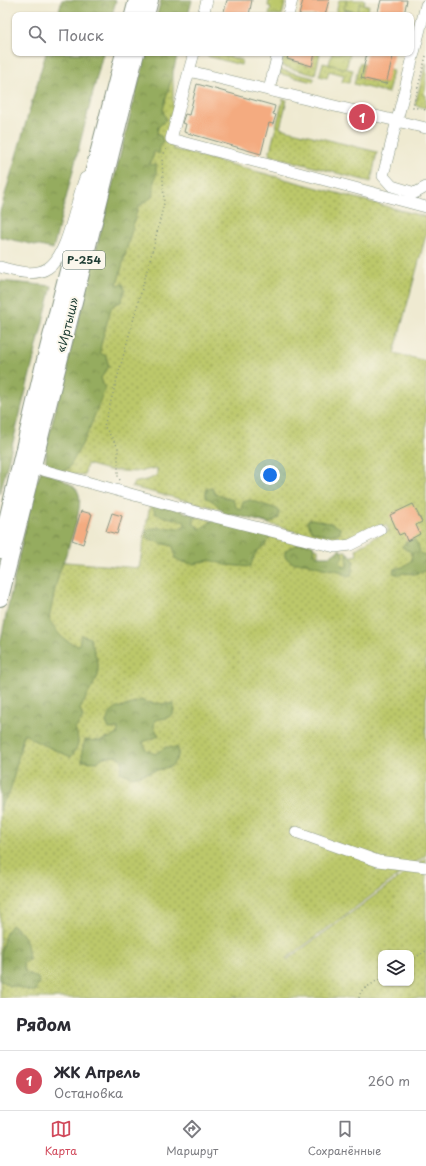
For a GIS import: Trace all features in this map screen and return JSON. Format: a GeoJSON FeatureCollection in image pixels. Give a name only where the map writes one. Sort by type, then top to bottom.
{"type":"FeatureCollection","features":[{"type":"Feature","properties":{"kind":"highway"},"geometry":{"type":"LineString","coordinates":[[135,12],[137,0]]}},
{"type":"Feature","properties":{"kind":"highway"},"geometry":{"type":"LineString","coordinates":[[147,12],[150,0]]}},
{"type":"Feature","properties":{"kind":"highway","name":"«Иртыш»"},"geometry":{"type":"LineString","coordinates":[[0,550],[44,364],[123,56]]}},
{"type":"Feature","properties":{"kind":"highway","name":"«Иртыш»"},"geometry":{"type":"LineString","coordinates":[[0,598],[135,56]]}},
{"type":"Feature","properties":{"kind":"street"},"geometry":{"type":"LineString","coordinates":[[204,12],[207,0]]}},
{"type":"Feature","properties":{"kind":"street"},"geometry":{"type":"LineString","coordinates":[[289,12],[292,0]]}},
{"type":"Feature","properties":{"kind":"street"},"geometry":{"type":"LineString","coordinates":[[414,51],[426,5]]}},
{"type":"Feature","properties":{"kind":"street"},"geometry":{"type":"LineString","coordinates":[[193,56],[172,139],[426,208]]}},
{"type":"Feature","properties":{"kind":"street"},"geometry":{"type":"LineString","coordinates":[[269,90],[277,56]]}},
{"type":"Feature","properties":{"kind":"street"},"geometry":{"type":"LineString","coordinates":[[413,56],[383,176],[392,186],[415,193],[426,187]]}},
{"type":"Feature","properties":{"kind":"street"},"geometry":{"type":"LineString","coordinates":[[189,71],[426,128]]}},
{"type":"Feature","properties":{"kind":"street"},"geometry":{"type":"LineString","coordinates":[[0,267],[25,272],[40,271],[48,268],[55,261],[61,253],[81,187],[98,150]]}},
{"type":"Feature","properties":{"kind":"street"},"geometry":{"type":"LineString","coordinates":[[32,467],[335,547],[350,545],[380,530]]}},
{"type":"Feature","properties":{"kind":"street"},"geometry":{"type":"LineString","coordinates":[[296,832],[378,860],[426,867]]}},
{"type":"Feature","properties":{"kind":"path"},"geometry":{"type":"LineString","coordinates":[[426,56],[413,107],[426,110]]}},
{"type":"Feature","properties":{"kind":"path"},"geometry":{"type":"LineString","coordinates":[[126,493],[118,476],[118,447],[104,426],[152,253],[164,203],[162,157],[172,139]]}},
{"type":"Feature","properties":{"kind":"path"},"geometry":{"type":"LineString","coordinates":[[414,958],[426,951]]}},
{"type":"Feature","properties":{"kind":"path"},"geometry":{"type":"LineString","coordinates":[[359,998],[361,991],[378,980]]}},
{"type":"Feature","properties":{"kind":"green space"},"geometry":{"type":"Polygon","coordinates":[[[62,0],[116,0],[113,12],[59,12],[62,0]]]}},
{"type":"Feature","properties":{"kind":"green space"},"geometry":{"type":"Polygon","coordinates":[[[161,0],[192,0],[189,12],[158,12],[161,0]]]}},
{"type":"Feature","properties":{"kind":"green space"},"geometry":{"type":"Polygon","coordinates":[[[269,0],[286,0],[283,12],[270,12],[271,7],[268,6],[269,0]]]}},
{"type":"Feature","properties":{"kind":"green space"},"geometry":{"type":"Polygon","coordinates":[[[339,0],[347,0],[344,9],[357,12],[344,10],[344,12],[336,12],[339,0]]]}},
{"type":"Feature","properties":{"kind":"green space"},"geometry":{"type":"Polygon","coordinates":[[[347,0],[365,0],[364,4],[360,3],[357,12],[344,9],[347,0]]]}},
{"type":"Feature","properties":{"kind":"green space"},"geometry":{"type":"Polygon","coordinates":[[[360,3],[369,5],[368,12],[357,12],[360,3]]]}},
{"type":"Feature","properties":{"kind":"green space"},"geometry":{"type":"Polygon","coordinates":[[[45,56],[102,56],[53,249],[0,237],[0,212],[45,56]]]}},
{"type":"Feature","properties":{"kind":"green space"},"geometry":{"type":"Polygon","coordinates":[[[145,56],[177,56],[163,110],[166,120],[158,127],[157,135],[161,136],[163,142],[160,146],[159,154],[154,151],[149,165],[156,164],[154,192],[152,197],[138,207],[117,285],[123,284],[125,290],[121,302],[115,304],[111,308],[101,344],[100,353],[106,356],[109,366],[101,378],[105,389],[86,437],[69,468],[61,472],[51,469],[46,462],[46,447],[145,56]]]}},
{"type":"Feature","properties":{"kind":"green space"},"geometry":{"type":"Polygon","coordinates":[[[207,56],[227,56],[242,60],[241,65],[207,56]]]}},
{"type":"Feature","properties":{"kind":"green space"},"geometry":{"type":"Polygon","coordinates":[[[284,56],[289,56],[288,60],[312,66],[314,56],[319,56],[315,75],[282,66],[284,56]]]}},
{"type":"Feature","properties":{"kind":"green space"},"geometry":{"type":"Polygon","coordinates":[[[331,56],[349,56],[346,69],[329,64],[331,56]]]}},
{"type":"Feature","properties":{"kind":"green space"},"geometry":{"type":"Polygon","coordinates":[[[360,62],[364,64],[361,78],[385,84],[389,70],[393,71],[388,93],[354,84],[360,62]]]}},
{"type":"Feature","properties":{"kind":"green space"},"geometry":{"type":"Polygon","coordinates":[[[323,63],[353,70],[349,83],[342,82],[344,75],[329,71],[327,78],[319,76],[323,63]]]}},
{"type":"Feature","properties":{"kind":"green space"},"geometry":{"type":"Polygon","coordinates":[[[426,63],[426,85],[424,95],[426,95],[426,108],[415,105],[426,63]]]}},
{"type":"Feature","properties":{"kind":"green space"},"geometry":{"type":"Polygon","coordinates":[[[278,69],[314,78],[313,82],[277,73],[278,69]]]}},
{"type":"Feature","properties":{"kind":"green space"},"geometry":{"type":"Polygon","coordinates":[[[173,73],[173,149],[426,217],[426,235],[394,353],[426,361],[426,855],[287,958],[287,960],[426,858],[426,998],[235,998],[237,995],[232,998],[0,998],[0,657],[54,561],[139,568],[150,504],[318,549],[318,557],[332,559],[336,552],[346,551],[349,557],[357,555],[356,549],[378,535],[389,531],[386,525],[358,537],[343,541],[327,541],[208,506],[132,487],[133,483],[150,479],[157,475],[157,468],[135,472],[108,470],[87,464],[84,475],[72,474],[57,468],[173,73]]]}},
{"type":"Feature","properties":{"kind":"green space"},"geometry":{"type":"Polygon","coordinates":[[[283,99],[287,100],[280,128],[377,152],[371,182],[269,155],[283,99]]]}},
{"type":"Feature","properties":{"kind":"green space"},"geometry":{"type":"Polygon","coordinates":[[[0,281],[52,286],[0,494],[0,281]]]}},
{"type":"Feature","properties":{"kind":"green space"},"geometry":{"type":"Polygon","coordinates":[[[41,471],[62,479],[72,485],[78,492],[80,499],[77,521],[58,577],[49,619],[61,636],[69,642],[79,645],[81,635],[90,638],[98,663],[98,676],[80,709],[83,718],[75,729],[78,737],[78,743],[71,757],[33,740],[24,733],[10,792],[2,803],[0,811],[0,643],[33,492],[41,471]]]}},
{"type":"Feature","properties":{"kind":"green space"},"geometry":{"type":"Polygon","coordinates":[[[206,488],[212,488],[215,494],[233,500],[236,507],[241,510],[243,502],[250,500],[277,509],[279,511],[279,518],[269,523],[235,515],[226,515],[215,503],[206,498],[206,488]]]}},
{"type":"Feature","properties":{"kind":"green space"},"geometry":{"type":"Polygon","coordinates":[[[154,502],[197,516],[193,523],[200,529],[217,518],[271,536],[265,545],[256,552],[250,567],[226,565],[210,560],[194,564],[182,562],[175,558],[173,546],[148,538],[146,531],[153,528],[184,528],[185,522],[156,514],[152,507],[154,502]]]}},
{"type":"Feature","properties":{"kind":"green space"},"geometry":{"type":"Polygon","coordinates":[[[312,519],[333,524],[340,528],[340,533],[326,534],[312,531],[307,521],[312,519]]]}},
{"type":"Feature","properties":{"kind":"green space"},"geometry":{"type":"Polygon","coordinates":[[[414,539],[418,545],[420,553],[426,556],[426,571],[414,574],[403,573],[400,575],[393,573],[394,569],[403,567],[412,560],[411,552],[402,547],[408,540],[414,539]]]}},
{"type":"Feature","properties":{"kind":"green space"},"geometry":{"type":"Polygon","coordinates":[[[303,542],[313,545],[316,556],[331,556],[340,549],[343,556],[340,562],[344,567],[347,567],[347,556],[349,553],[354,561],[351,576],[332,569],[305,563],[293,563],[285,557],[285,551],[303,542]]]}},
{"type":"Feature","properties":{"kind":"green space"},"geometry":{"type":"Polygon","coordinates":[[[141,700],[148,703],[174,704],[173,715],[155,720],[154,727],[159,736],[143,742],[146,750],[155,754],[166,747],[178,748],[178,756],[172,766],[133,777],[120,772],[123,761],[117,756],[103,757],[97,762],[82,761],[82,751],[85,740],[100,741],[117,735],[118,728],[109,729],[106,722],[113,710],[141,700]]]}},
{"type":"Feature","properties":{"kind":"green space"},"geometry":{"type":"Polygon","coordinates":[[[11,925],[23,935],[25,939],[29,959],[23,963],[25,972],[38,978],[39,983],[35,991],[9,986],[0,981],[3,943],[7,930],[11,925]]]}},
{"type":"Feature","properties":{"kind":"building"},"geometry":{"type":"Polygon","coordinates":[[[227,0],[252,0],[250,12],[224,12],[227,0]]]}},
{"type":"Feature","properties":{"kind":"building"},"geometry":{"type":"Polygon","coordinates":[[[303,0],[329,0],[326,12],[300,12],[303,0]]]}},
{"type":"Feature","properties":{"kind":"building"},"geometry":{"type":"Polygon","coordinates":[[[381,0],[407,0],[405,12],[378,12],[381,0]]]}},
{"type":"Feature","properties":{"kind":"building"},"geometry":{"type":"Polygon","coordinates":[[[288,56],[314,56],[312,66],[287,59],[288,56]]]}},
{"type":"Feature","properties":{"kind":"building"},"geometry":{"type":"Polygon","coordinates":[[[366,56],[393,56],[386,84],[361,78],[366,56]]]}},
{"type":"Feature","properties":{"kind":"building"},"geometry":{"type":"Polygon","coordinates":[[[197,84],[275,106],[273,114],[276,115],[273,124],[269,123],[261,154],[184,132],[186,124],[182,123],[185,114],[189,115],[197,84]]]}},
{"type":"Feature","properties":{"kind":"building"},"geometry":{"type":"Polygon","coordinates":[[[413,504],[422,522],[416,525],[420,534],[407,541],[404,533],[399,535],[390,515],[413,504]]]}},
{"type":"Feature","properties":{"kind":"building"},"geometry":{"type":"Polygon","coordinates":[[[81,511],[92,514],[83,544],[72,540],[81,511]]]}},
{"type":"Feature","properties":{"kind":"building"},"geometry":{"type":"Polygon","coordinates":[[[112,513],[122,516],[117,534],[106,531],[112,513]]]}},
{"type":"Feature","properties":{"kind":"place","name":"ЖК Апрель"},"geometry":{"type":"Point","coordinates":[362,117]}}]}
